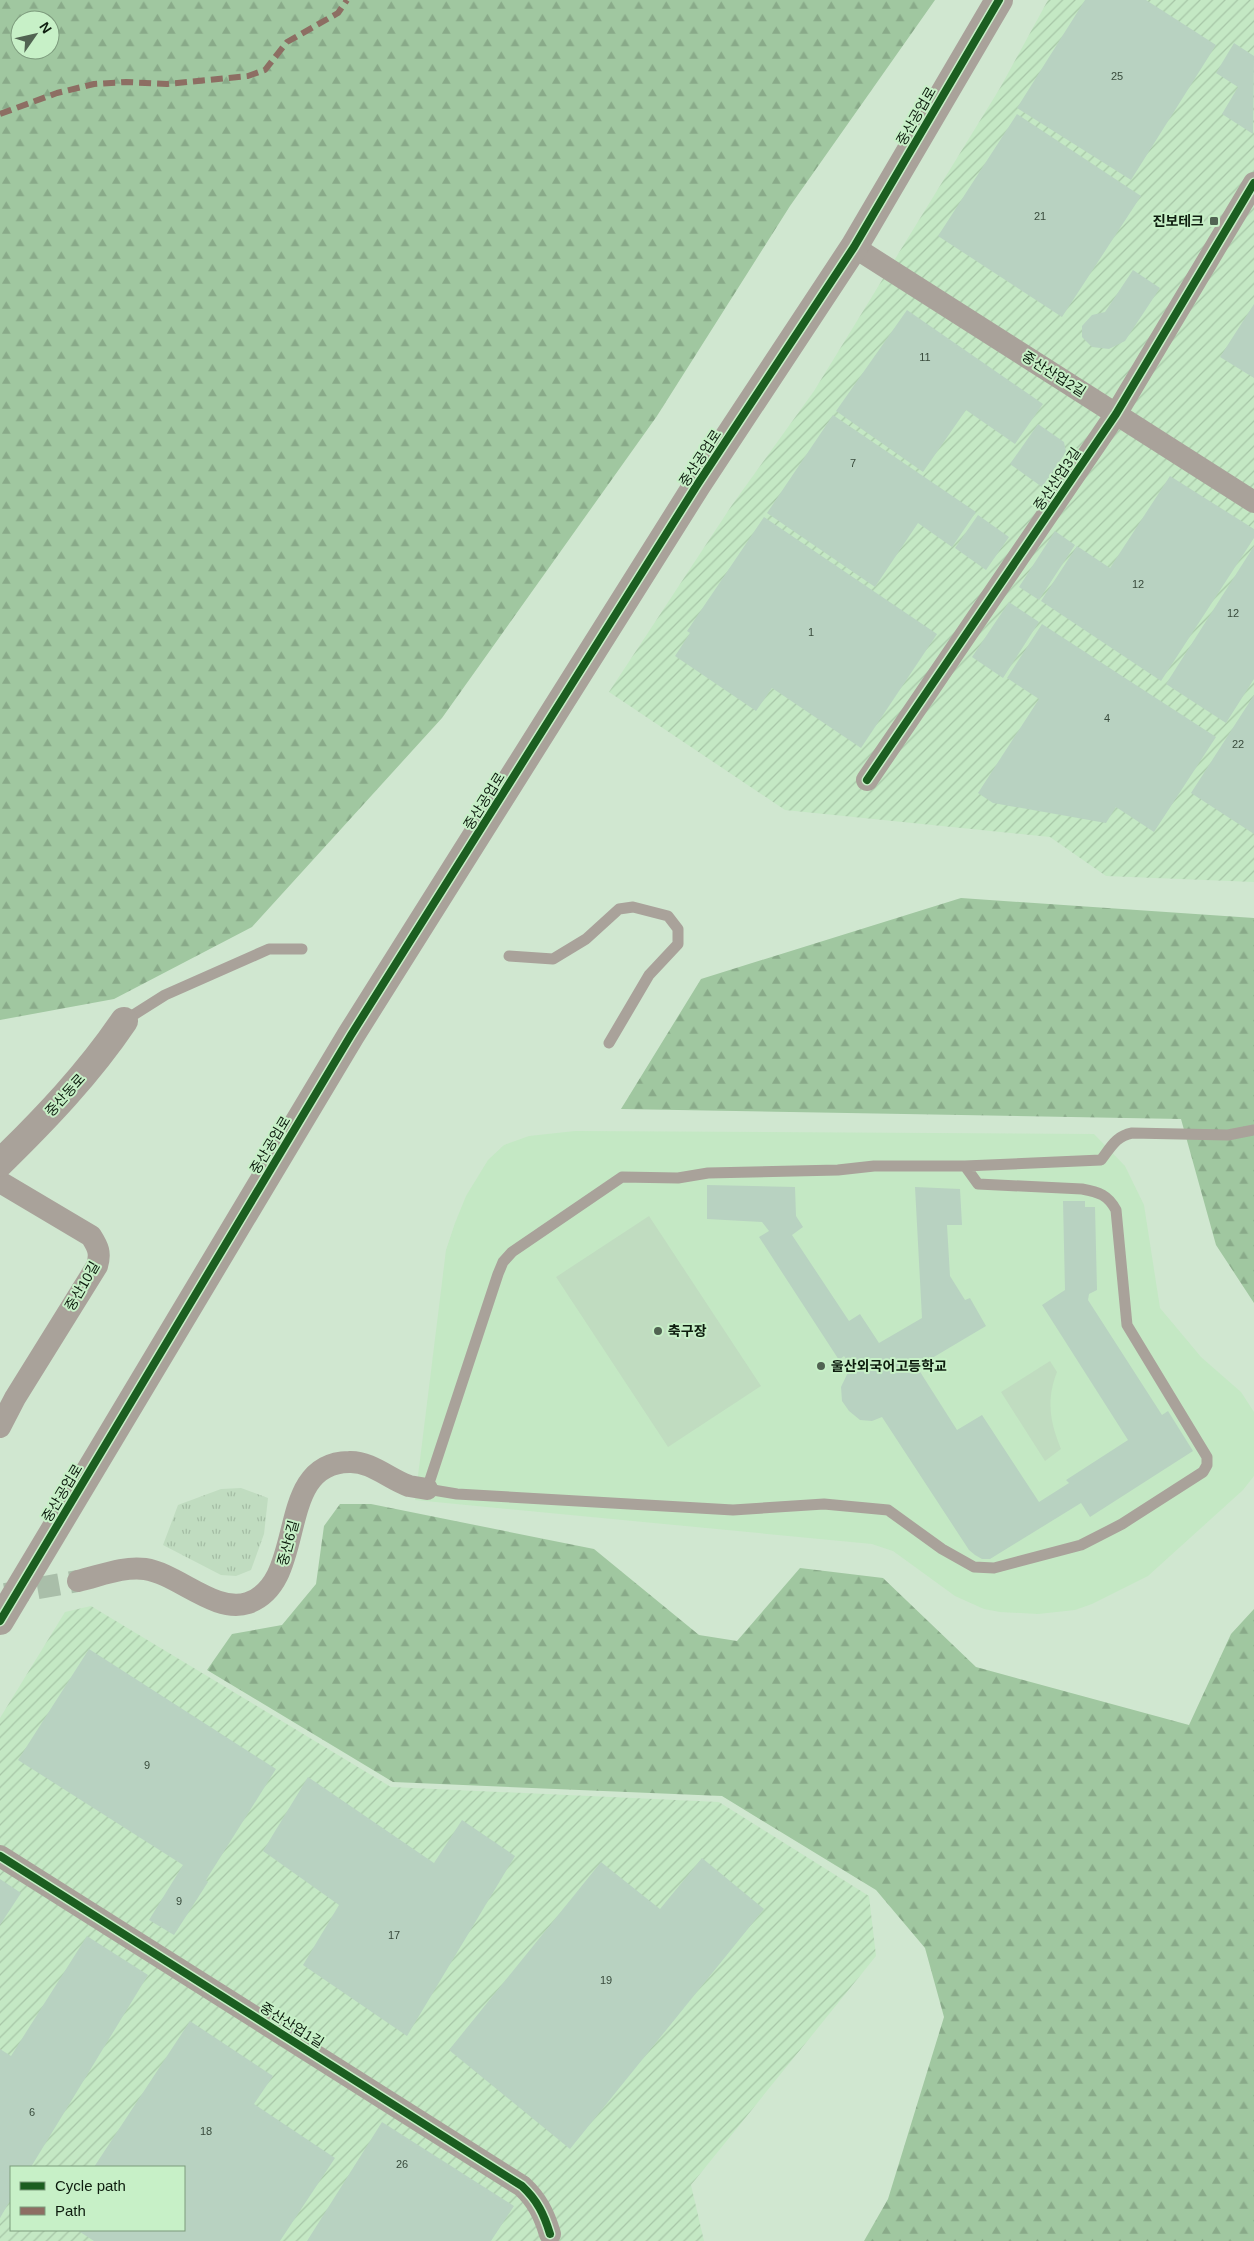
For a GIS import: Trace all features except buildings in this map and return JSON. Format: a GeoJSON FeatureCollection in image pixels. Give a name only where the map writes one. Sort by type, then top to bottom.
{"type":"FeatureCollection","features":[{"type":"Feature","properties":{"kind":"street","name":"중산공업로"},"geometry":{"type":"LineString","coordinates":[[0,1622],[356,1026],[697,484],[854,247],[999,0]]}},
{"type":"Feature","properties":{"kind":"street","name":"중산산업3길"},"geometry":{"type":"LineString","coordinates":[[867,780],[1116,414],[1254,183]]}},
{"type":"Feature","properties":{"kind":"street","name":"중산산업2길"},"geometry":{"type":"LineString","coordinates":[[854,247],[1254,502]]}},
{"type":"Feature","properties":{"kind":"street","name":"중산동로"},"geometry":{"type":"LineString","coordinates":[[0,1163],[36,1128],[101,1055],[124,1021]]}},
{"type":"Feature","properties":{"kind":"street","name":"중산10길"},"geometry":{"type":"LineString","coordinates":[[0,1182],[91,1236],[97,1245],[100,1255],[97,1266],[14,1398],[0,1427]]}},
{"type":"Feature","properties":{"kind":"street","name":"중산6길"},"geometry":{"type":"LineString","coordinates":[[78,1581],[126,1569],[148,1570],[168,1576],[220,1602],[246,1603],[265,1592],[278,1575],[301,1496],[312,1480],[326,1468],[343,1462],[356,1462],[408,1485],[427,1489]]}},
{"type":"Feature","properties":{"kind":"street","name":"중산산업1길"},"geometry":{"type":"LineString","coordinates":[[0,1856],[522,2186],[535,2198],[544,2214],[550,2234]]}},
{"type":"Feature","properties":{"kind":"lane"},"geometry":{"type":"LineString","coordinates":[[509,956],[553,959],[586,939],[619,909],[633,906],[668,916],[678,929],[678,944],[649,975],[609,1043]]}},
{"type":"Feature","properties":{"kind":"lane"},"geometry":{"type":"LineString","coordinates":[[124,1021],[165,996],[269,949],[302,949]]}},
{"type":"Feature","properties":{"kind":"lane"},"geometry":{"type":"LineString","coordinates":[[965,1166],[978,1184],[1082,1189],[1099,1192],[1110,1199],[1116,1210],[1127,1325],[1207,1457],[1207,1465],[1203,1472],[1122,1524],[1081,1545],[994,1568],[974,1567],[942,1550],[888,1510],[824,1504],[734,1510],[457,1494],[427,1489],[503,1262],[512,1252],[599,1194],[612,1182],[622,1177],[678,1178],[708,1174],[838,1170],[874,1166],[965,1166],[1102,1160],[1115,1140],[1122,1135],[1228,1135],[1254,1130]]}},
{"type":"Feature","properties":{"kind":"shaded area"},"geometry":{"type":"Polygon","coordinates":[[[1048,0],[1254,0],[1254,882],[1106,876],[1050,837],[785,810],[609,692],[732,505],[814,391],[1000,88],[1048,0]]]}},
{"type":"Feature","properties":{"kind":"shaded area","name":"울산외국어고등학교"},"geometry":{"type":"Polygon","coordinates":[[[575,1131],[1094,1134],[1125,1166],[1144,1205],[1160,1308],[1201,1357],[1241,1392],[1254,1412],[1254,1476],[1243,1490],[1148,1576],[1092,1604],[1075,1610],[1038,1614],[1000,1612],[984,1609],[955,1596],[893,1551],[872,1544],[415,1500],[446,1250],[466,1196],[488,1160],[504,1145],[529,1136],[575,1131]]]}},
{"type":"Feature","properties":{"kind":"shaded area"},"geometry":{"type":"Polygon","coordinates":[[[91,1606],[391,1787],[719,1802],[869,1896],[876,1956],[691,2185],[704,2241],[0,2241],[0,1718],[65,1612],[91,1606]]]}},
{"type":"Feature","properties":{"kind":"green space"},"geometry":{"type":"Polygon","coordinates":[[[0,0],[935,0],[790,206],[657,416],[442,718],[252,927],[114,999],[0,1020],[0,0]]]}},
{"type":"Feature","properties":{"kind":"green space"},"geometry":{"type":"Polygon","coordinates":[[[961,898],[1254,918],[1254,1303],[1216,1245],[1181,1119],[621,1109],[701,979],[961,898]]]}},
{"type":"Feature","properties":{"kind":"green space","name":"축구장"},"geometry":{"type":"Polygon","coordinates":[[[649,1216],[761,1386],[668,1447],[556,1277],[649,1216]]]}},
{"type":"Feature","properties":{"kind":"green space"},"geometry":{"type":"Polygon","coordinates":[[[1050,1361],[1057,1372],[1051,1392],[1051,1411],[1054,1430],[1061,1449],[1045,1461],[1001,1392],[1050,1361]]]}},
{"type":"Feature","properties":{"kind":"green space"},"geometry":{"type":"Polygon","coordinates":[[[241,1488],[268,1498],[264,1534],[251,1570],[236,1576],[221,1575],[163,1545],[178,1505],[221,1489],[241,1488]]]}},
{"type":"Feature","properties":{"kind":"green space"},"geometry":{"type":"Polygon","coordinates":[[[340,1504],[371,1504],[594,1549],[699,1635],[737,1641],[800,1568],[883,1578],[976,1667],[1189,1725],[1231,1634],[1254,1609],[1254,2241],[864,2241],[888,2199],[944,2017],[925,1948],[876,1890],[722,1796],[393,1782],[207,1670],[232,1634],[282,1625],[316,1584],[324,1526],[340,1504]]]}},
{"type":"Feature","properties":{"kind":"tunnel"},"geometry":{"type":"LineString","coordinates":[[5,1594],[78,1581]]}},
{"type":"Feature","properties":{"kind":"marked path"},"geometry":{"type":"LineString","coordinates":[[0,114],[57,93],[94,84],[126,82],[167,84],[248,76],[265,70],[287,42],[338,13],[347,0]]}},
{"type":"Feature","properties":{"kind":"cycle path"},"geometry":{"type":"LineString","coordinates":[[0,1621],[351,1035],[697,485],[854,247],[999,0]]}},
{"type":"Feature","properties":{"kind":"cycle path"},"geometry":{"type":"LineString","coordinates":[[867,780],[1116,414],[1254,183]]}},
{"type":"Feature","properties":{"kind":"cycle path"},"geometry":{"type":"LineString","coordinates":[[0,1856],[522,2186],[539,2208],[550,2234]]}},
{"type":"Feature","properties":{"kind":"place","name":"진보테크"},"geometry":{"type":"Point","coordinates":[1214,221]}},
{"type":"Feature","properties":{"kind":"place","name":"축구장"},"geometry":{"type":"Point","coordinates":[658,1331]}},
{"type":"Feature","properties":{"kind":"place","name":"울산외국어고등학교"},"geometry":{"type":"Point","coordinates":[821,1366]}}]}
